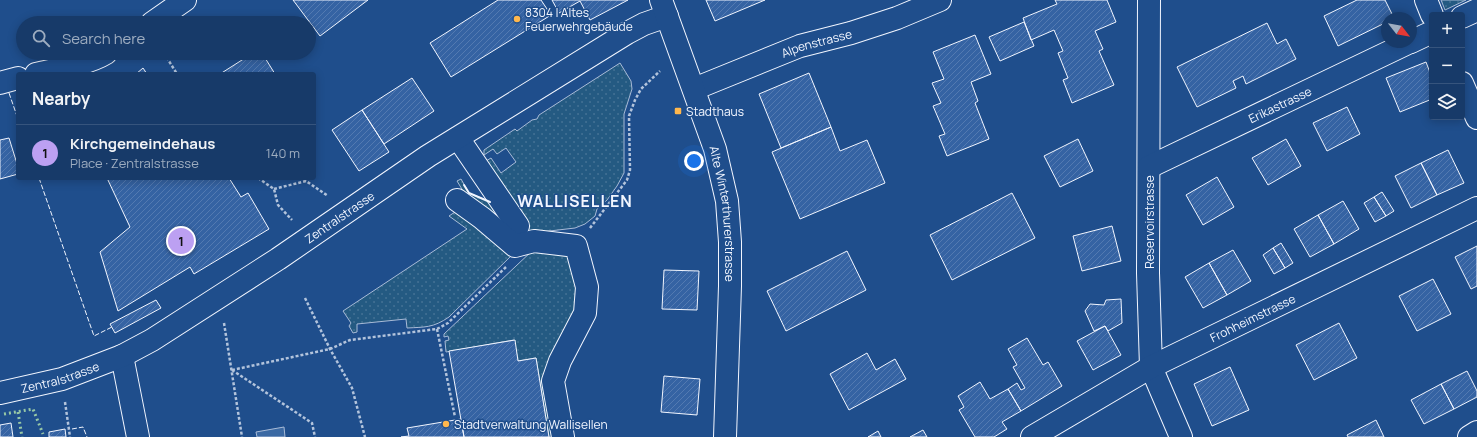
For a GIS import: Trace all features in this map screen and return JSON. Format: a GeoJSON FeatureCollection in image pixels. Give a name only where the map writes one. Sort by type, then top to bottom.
{"type":"FeatureCollection","features":[{"type":"Feature","properties":{"kind":"street"},"geometry":{"type":"LineString","coordinates":[[162,16],[185,0]]}},
{"type":"Feature","properties":{"kind":"street","name":"Alpenstrasse"},"geometry":{"type":"LineString","coordinates":[[694,89],[800,46],[851,33],[897,18],[940,0]]}},
{"type":"Feature","properties":{"kind":"street","name":"Reservoirstrasse"},"geometry":{"type":"LineString","coordinates":[[1149,0],[1148,273],[1151,368],[1181,437]]}},
{"type":"Feature","properties":{"kind":"street"},"geometry":{"type":"LineString","coordinates":[[1426,0],[1431,12]]}},
{"type":"Feature","properties":{"kind":"street","name":"Alte Winterthurerstrasse"},"geometry":{"type":"LineString","coordinates":[[664,8],[715,149],[727,201],[730,242],[730,286],[725,437]]}},
{"type":"Feature","properties":{"kind":"street","name":"Zentralstrasse"},"geometry":{"type":"LineString","coordinates":[[0,393],[62,379],[122,356],[152,340],[278,259],[428,156],[644,24],[664,8]]}},
{"type":"Feature","properties":{"kind":"street"},"geometry":{"type":"LineString","coordinates":[[1465,16],[1477,10]]}},
{"type":"Feature","properties":{"kind":"street","name":"Erikastrasse"},"geometry":{"type":"LineString","coordinates":[[1417,39],[1429,33]]}},
{"type":"Feature","properties":{"kind":"street","name":"Erikastrasse"},"geometry":{"type":"LineString","coordinates":[[1149,167],[1398,48]]}},
{"type":"Feature","properties":{"kind":"street"},"geometry":{"type":"LineString","coordinates":[[45,72],[89,60]]}},
{"type":"Feature","properties":{"kind":"street"},"geometry":{"type":"LineString","coordinates":[[0,83],[16,79]]}},
{"type":"Feature","properties":{"kind":"street"},"geometry":{"type":"LineString","coordinates":[[1465,91],[1477,118]]}},
{"type":"Feature","properties":{"kind":"street"},"geometry":{"type":"LineString","coordinates":[[458,138],[518,226]]}},
{"type":"Feature","properties":{"kind":"street"},"geometry":{"type":"LineString","coordinates":[[457,200],[516,246],[534,241],[576,246],[587,287],[585,313],[560,361],[553,382],[563,437]]}},
{"type":"Feature","properties":{"kind":"street","name":"Frohheimstrasse"},"geometry":{"type":"LineString","coordinates":[[1032,437],[1151,368],[1477,208]]}},
{"type":"Feature","properties":{"kind":"street"},"geometry":{"type":"LineString","coordinates":[[122,356],[138,437]]}},
{"type":"Feature","properties":{"kind":"street"},"geometry":{"type":"LineString","coordinates":[[1469,437],[1477,432]]}},
{"type":"Feature","properties":{"kind":"path"},"geometry":{"type":"LineString","coordinates":[[168,60],[176,72]]}},
{"type":"Feature","properties":{"kind":"path"},"geometry":{"type":"LineString","coordinates":[[261,180],[274,189],[278,205],[294,222]]}},
{"type":"Feature","properties":{"kind":"path"},"geometry":{"type":"LineString","coordinates":[[274,189],[306,181],[331,198]]}},
{"type":"Feature","properties":{"kind":"path"},"geometry":{"type":"LineString","coordinates":[[232,370],[330,349],[350,340],[437,329],[448,323],[534,241]]}},
{"type":"Feature","properties":{"kind":"path"},"geometry":{"type":"LineString","coordinates":[[305,298],[330,349],[352,388],[365,437]]}},
{"type":"Feature","properties":{"kind":"path"},"geometry":{"type":"LineString","coordinates":[[224,320],[242,437]]}},
{"type":"Feature","properties":{"kind":"path"},"geometry":{"type":"LineString","coordinates":[[437,329],[455,417]]}},
{"type":"Feature","properties":{"kind":"path"},"geometry":{"type":"LineString","coordinates":[[232,370],[312,423],[315,437]]}},
{"type":"Feature","properties":{"kind":"path"},"geometry":{"type":"LineString","coordinates":[[64,396],[70,437]]}},
{"type":"Feature","properties":{"kind":"shaded area"},"geometry":{"type":"Polygon","coordinates":[[[1441,0],[1466,0],[1445,10],[1441,0]]]}},
{"type":"Feature","properties":{"kind":"shaded area"},"geometry":{"type":"Polygon","coordinates":[[[620,63],[631,81],[632,89],[624,114],[624,173],[607,200],[597,209],[595,216],[585,224],[575,228],[541,232],[513,254],[449,317],[438,323],[424,327],[407,328],[406,319],[357,324],[357,332],[353,333],[349,326],[351,323],[343,311],[467,229],[449,216],[467,204],[468,199],[457,181],[461,179],[469,193],[494,203],[486,161],[491,158],[501,173],[516,162],[506,148],[497,154],[493,149],[484,155],[484,150],[515,129],[517,131],[532,120],[537,119],[539,115],[620,63]]]}},
{"type":"Feature","properties":{"kind":"shaded area"},"geometry":{"type":"Polygon","coordinates":[[[534,249],[570,256],[580,276],[577,312],[549,371],[558,437],[549,437],[536,358],[518,361],[514,340],[446,352],[445,341],[449,340],[448,336],[444,337],[444,334],[534,249]]]}},
{"type":"Feature","properties":{"kind":"shaded area"},"geometry":{"type":"Polygon","coordinates":[[[284,427],[285,437],[257,437],[256,432],[284,427]]]}},
{"type":"Feature","properties":{"kind":"building"},"geometry":{"type":"Polygon","coordinates":[[[293,0],[368,0],[320,36],[316,31],[316,16],[305,16],[293,0]]]}},
{"type":"Feature","properties":{"kind":"building"},"geometry":{"type":"Polygon","coordinates":[[[498,0],[541,0],[551,15],[451,77],[430,43],[498,0]]]}},
{"type":"Feature","properties":{"kind":"building"},"geometry":{"type":"Polygon","coordinates":[[[552,0],[628,0],[590,20],[580,1],[559,13],[552,0]]]}},
{"type":"Feature","properties":{"kind":"building"},"geometry":{"type":"Polygon","coordinates":[[[706,0],[765,0],[715,21],[706,0]]]}},
{"type":"Feature","properties":{"kind":"building"},"geometry":{"type":"Polygon","coordinates":[[[1055,0],[1107,0],[1116,22],[1095,31],[1103,49],[1099,51],[1114,85],[1072,103],[1063,80],[1068,78],[1058,53],[1063,51],[1054,30],[1031,40],[1023,18],[1057,4],[1055,0]]]}},
{"type":"Feature","properties":{"kind":"building"},"geometry":{"type":"Polygon","coordinates":[[[1357,0],[1385,0],[1391,12],[1381,12],[1381,25],[1338,46],[1324,16],[1357,0]]]}},
{"type":"Feature","properties":{"kind":"building"},"geometry":{"type":"Polygon","coordinates":[[[1024,22],[1034,46],[1000,61],[989,37],[1024,22]]]}},
{"type":"Feature","properties":{"kind":"building"},"geometry":{"type":"Polygon","coordinates":[[[1267,23],[1277,44],[1286,39],[1296,59],[1246,84],[1243,76],[1233,81],[1236,88],[1197,107],[1177,67],[1267,23]]]}},
{"type":"Feature","properties":{"kind":"building"},"geometry":{"type":"Polygon","coordinates":[[[975,35],[991,74],[971,82],[978,101],[975,103],[989,139],[947,156],[939,136],[945,134],[933,106],[941,103],[932,83],[944,79],[933,52],[975,35]]]}},
{"type":"Feature","properties":{"kind":"building"},"geometry":{"type":"Polygon","coordinates":[[[242,60],[266,60],[274,72],[223,72],[242,60]]]}},
{"type":"Feature","properties":{"kind":"building"},"geometry":{"type":"Polygon","coordinates":[[[1426,62],[1429,70],[1429,100],[1400,112],[1386,78],[1426,62]]]}},
{"type":"Feature","properties":{"kind":"building"},"geometry":{"type":"Polygon","coordinates":[[[143,68],[146,72],[138,72],[143,68]]]}},
{"type":"Feature","properties":{"kind":"building"},"geometry":{"type":"Polygon","coordinates":[[[809,73],[831,127],[781,148],[759,94],[809,73]]]}},
{"type":"Feature","properties":{"kind":"building"},"geometry":{"type":"Polygon","coordinates":[[[412,78],[434,111],[384,144],[362,110],[412,78]]]}},
{"type":"Feature","properties":{"kind":"building"},"geometry":{"type":"Polygon","coordinates":[[[1347,107],[1360,134],[1327,151],[1313,123],[1347,107]]]}},
{"type":"Feature","properties":{"kind":"building"},"geometry":{"type":"Polygon","coordinates":[[[362,110],[389,152],[359,171],[332,130],[362,110]]]}},
{"type":"Feature","properties":{"kind":"building"},"geometry":{"type":"Polygon","coordinates":[[[831,127],[840,151],[867,140],[885,183],[800,219],[772,152],[831,127]]]}},
{"type":"Feature","properties":{"kind":"building"},"geometry":{"type":"Polygon","coordinates":[[[9,138],[16,161],[16,175],[0,179],[0,140],[9,138]]]}},
{"type":"Feature","properties":{"kind":"building"},"geometry":{"type":"Polygon","coordinates":[[[1078,139],[1093,171],[1060,187],[1044,156],[1078,139]]]}},
{"type":"Feature","properties":{"kind":"building"},"geometry":{"type":"Polygon","coordinates":[[[1286,139],[1301,166],[1268,185],[1252,158],[1286,139]]]}},
{"type":"Feature","properties":{"kind":"building"},"geometry":{"type":"Polygon","coordinates":[[[1448,150],[1464,183],[1437,195],[1421,163],[1448,150]]]}},
{"type":"Feature","properties":{"kind":"building"},"geometry":{"type":"Polygon","coordinates":[[[1421,163],[1437,195],[1411,208],[1395,176],[1421,163]]]}},
{"type":"Feature","properties":{"kind":"building"},"geometry":{"type":"Polygon","coordinates":[[[1217,177],[1234,207],[1203,225],[1186,195],[1217,177]]]}},
{"type":"Feature","properties":{"kind":"building"},"geometry":{"type":"Polygon","coordinates":[[[108,180],[230,180],[241,197],[248,193],[269,229],[194,274],[190,267],[118,311],[100,252],[130,227],[108,180]]]}},
{"type":"Feature","properties":{"kind":"building"},"geometry":{"type":"Polygon","coordinates":[[[1382,192],[1394,211],[1386,216],[1374,197],[1382,192]]]}},
{"type":"Feature","properties":{"kind":"building"},"geometry":{"type":"Polygon","coordinates":[[[1012,193],[1035,238],[952,280],[930,235],[1012,193]]]}},
{"type":"Feature","properties":{"kind":"building"},"geometry":{"type":"Polygon","coordinates":[[[1374,197],[1386,216],[1375,222],[1364,203],[1374,197]]]}},
{"type":"Feature","properties":{"kind":"building"},"geometry":{"type":"Polygon","coordinates":[[[1343,201],[1359,229],[1334,244],[1318,215],[1343,201]]]}},
{"type":"Feature","properties":{"kind":"building"},"geometry":{"type":"Polygon","coordinates":[[[1318,215],[1334,244],[1310,257],[1294,229],[1318,215]]]}},
{"type":"Feature","properties":{"kind":"building"},"geometry":{"type":"Polygon","coordinates":[[[1112,226],[1121,261],[1082,271],[1073,236],[1112,226]]]}},
{"type":"Feature","properties":{"kind":"building"},"geometry":{"type":"Polygon","coordinates":[[[1281,243],[1293,263],[1285,268],[1273,248],[1281,243]]]}},
{"type":"Feature","properties":{"kind":"building"},"geometry":{"type":"Polygon","coordinates":[[[1477,246],[1477,286],[1471,289],[1455,257],[1477,246]]]}},
{"type":"Feature","properties":{"kind":"building"},"geometry":{"type":"Polygon","coordinates":[[[1273,248],[1285,268],[1274,274],[1263,255],[1273,248]]]}},
{"type":"Feature","properties":{"kind":"building"},"geometry":{"type":"Polygon","coordinates":[[[1233,250],[1251,281],[1227,295],[1209,263],[1233,250]]]}},
{"type":"Feature","properties":{"kind":"building"},"geometry":{"type":"Polygon","coordinates":[[[847,251],[866,290],[786,331],[767,291],[847,251]]]}},
{"type":"Feature","properties":{"kind":"building"},"geometry":{"type":"Polygon","coordinates":[[[1209,263],[1227,295],[1203,308],[1185,277],[1209,263]]]}},
{"type":"Feature","properties":{"kind":"building"},"geometry":{"type":"Polygon","coordinates":[[[664,270],[699,271],[697,310],[662,309],[664,270]]]}},
{"type":"Feature","properties":{"kind":"building"},"geometry":{"type":"Polygon","coordinates":[[[1433,279],[1451,314],[1417,331],[1399,296],[1433,279]]]}},
{"type":"Feature","properties":{"kind":"building"},"geometry":{"type":"Polygon","coordinates":[[[1121,299],[1122,323],[1108,331],[1105,326],[1094,331],[1085,311],[1090,304],[1104,305],[1106,300],[1121,299]]]}},
{"type":"Feature","properties":{"kind":"building"},"geometry":{"type":"Polygon","coordinates":[[[156,300],[161,308],[115,333],[110,324],[156,300]]]}},
{"type":"Feature","properties":{"kind":"building"},"geometry":{"type":"Polygon","coordinates":[[[1339,323],[1357,358],[1314,380],[1296,345],[1339,323]]]}},
{"type":"Feature","properties":{"kind":"building"},"geometry":{"type":"Polygon","coordinates":[[[1105,326],[1121,355],[1093,370],[1077,341],[1105,326]]]}},
{"type":"Feature","properties":{"kind":"building"},"geometry":{"type":"Polygon","coordinates":[[[1027,338],[1043,365],[1048,362],[1062,386],[1021,411],[1008,389],[1017,383],[1021,390],[1025,388],[1013,367],[1017,365],[1008,349],[1027,338]]]}},
{"type":"Feature","properties":{"kind":"building"},"geometry":{"type":"Polygon","coordinates":[[[515,340],[518,361],[536,358],[549,437],[464,437],[449,351],[515,340]]]}},
{"type":"Feature","properties":{"kind":"building"},"geometry":{"type":"Polygon","coordinates":[[[867,353],[876,370],[895,359],[906,379],[849,410],[830,374],[867,353]]]}},
{"type":"Feature","properties":{"kind":"building"},"geometry":{"type":"Polygon","coordinates":[[[1230,367],[1249,410],[1212,426],[1194,384],[1230,367]]]}},
{"type":"Feature","properties":{"kind":"building"},"geometry":{"type":"Polygon","coordinates":[[[1467,371],[1477,391],[1477,397],[1454,409],[1441,384],[1467,371]]]}},
{"type":"Feature","properties":{"kind":"building"},"geometry":{"type":"Polygon","coordinates":[[[664,376],[700,379],[697,415],[661,412],[664,376]]]}},
{"type":"Feature","properties":{"kind":"building"},"geometry":{"type":"Polygon","coordinates":[[[980,382],[990,399],[1008,389],[1021,411],[1002,422],[1007,429],[994,437],[975,437],[959,410],[964,407],[958,396],[980,382]]]}},
{"type":"Feature","properties":{"kind":"building"},"geometry":{"type":"Polygon","coordinates":[[[1441,384],[1454,409],[1424,424],[1411,400],[1441,384]]]}},
{"type":"Feature","properties":{"kind":"building","name":"Stadtverwaltung Wallisellen"},"geometry":{"type":"Polygon","coordinates":[[[461,419],[464,437],[401,437],[409,436],[407,428],[461,419]]]}},
{"type":"Feature","properties":{"kind":"building"},"geometry":{"type":"Polygon","coordinates":[[[1376,420],[1384,437],[1348,437],[1347,435],[1376,420]]]}},
{"type":"Feature","properties":{"kind":"building"},"geometry":{"type":"Polygon","coordinates":[[[11,423],[13,437],[0,437],[0,425],[11,423]]]}},
{"type":"Feature","properties":{"kind":"building"},"geometry":{"type":"Polygon","coordinates":[[[65,429],[66,437],[49,437],[49,432],[65,429]]]}},
{"type":"Feature","properties":{"kind":"building"},"geometry":{"type":"Polygon","coordinates":[[[923,430],[927,437],[910,437],[923,430]]]}},
{"type":"Feature","properties":{"kind":"building"},"geometry":{"type":"Polygon","coordinates":[[[878,431],[881,437],[868,437],[878,431]]]}},
{"type":"Feature","properties":{"kind":"hedge"},"geometry":{"type":"LineString","coordinates":[[4,414],[33,409],[43,434]]}},
{"type":"Feature","properties":{"kind":"hedge"},"geometry":{"type":"LineString","coordinates":[[18,412],[22,437]]}},
{"type":"Feature","properties":{"kind":"fence"},"geometry":{"type":"LineString","coordinates":[[9,93],[16,113]]}},
{"type":"Feature","properties":{"kind":"fence"},"geometry":{"type":"LineString","coordinates":[[40,180],[94,336],[112,327]]}},
{"type":"Feature","properties":{"kind":"fence"},"geometry":{"type":"LineString","coordinates":[[72,429],[83,427],[87,437]]}},
{"type":"Feature","properties":{"kind":"wall"},"geometry":{"type":"LineString","coordinates":[[464,185],[469,193],[490,202]]}},
{"type":"Feature","properties":{"kind":"place","name":"8304 | Altes Feuerwehrgebäude"},"geometry":{"type":"Point","coordinates":[517,19]}},
{"type":"Feature","properties":{"kind":"place","name":"Stadthaus"},"geometry":{"type":"Point","coordinates":[678,111]}},
{"type":"Feature","properties":{"kind":"place","name":"Kirchgemeindehaus"},"geometry":{"type":"Point","coordinates":[181,241]}},
{"type":"Feature","properties":{"kind":"place","name":"Stadtverwaltung Wallisellen"},"geometry":{"type":"Point","coordinates":[446,424]}},
{"type":"Feature","properties":{"kind":"district","name":"WALLISELLEN"},"geometry":{"type":"Point","coordinates":[575,201]}}]}
